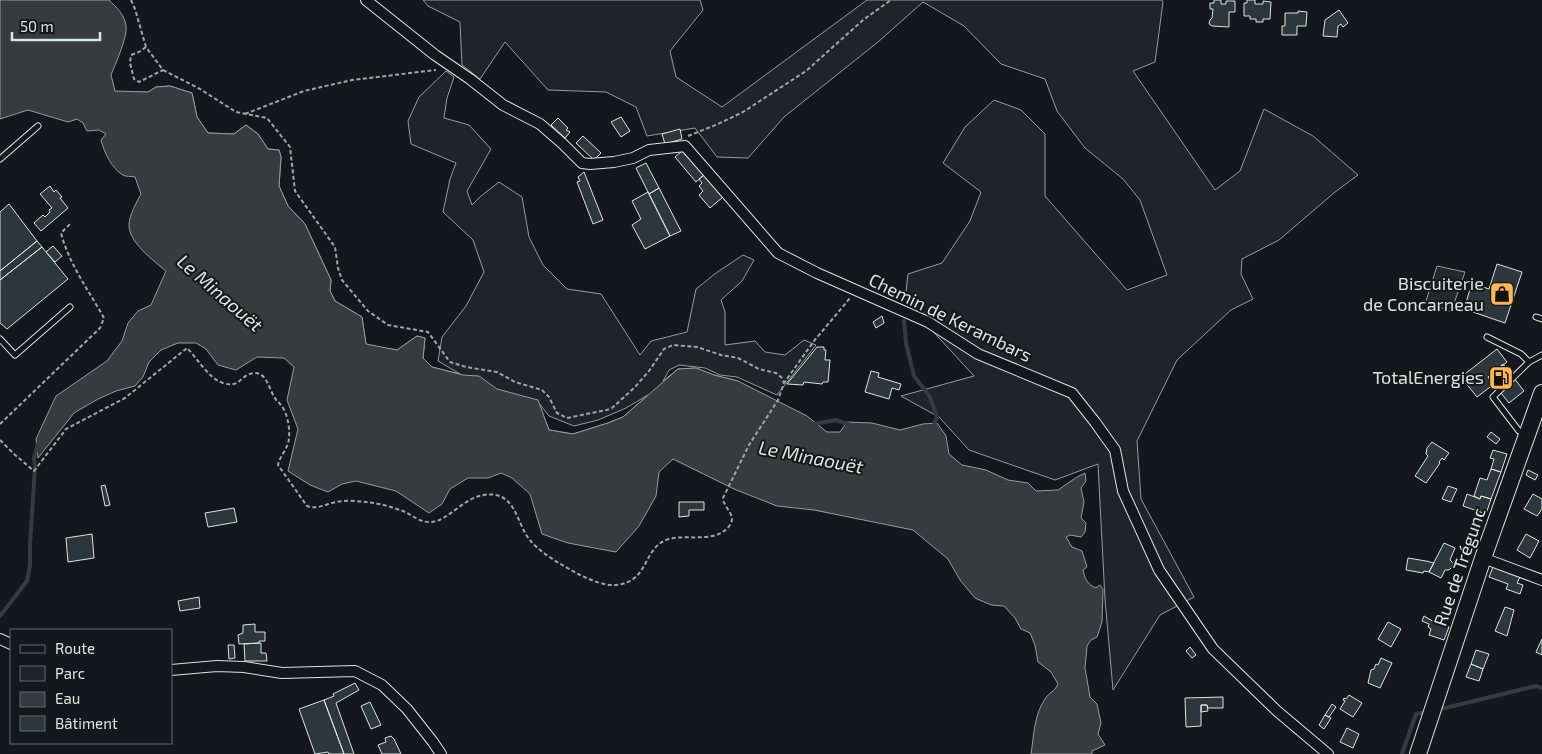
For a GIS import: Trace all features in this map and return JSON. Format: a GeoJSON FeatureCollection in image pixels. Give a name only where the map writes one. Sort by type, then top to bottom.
{"type":"FeatureCollection","features":[{"type":"Feature","properties":{"kind":"main road","name":"Rue de Trégunc"},"geometry":{"type":"LineString","coordinates":[[1418,754],[1542,393]]}},
{"type":"Feature","properties":{"kind":"street"},"geometry":{"type":"LineString","coordinates":[[366,0],[435,55],[503,105],[540,124],[582,163],[614,162],[633,158],[648,150],[686,146]]}},
{"type":"Feature","properties":{"kind":"street","name":"Chemin de Kerambars"},"geometry":{"type":"LineString","coordinates":[[686,146],[778,253],[817,273],[928,322],[978,354],[1072,393],[1115,450],[1123,491],[1159,570],[1213,649],[1277,711],[1328,754]]}},
{"type":"Feature","properties":{"kind":"street"},"geometry":{"type":"LineString","coordinates":[[1484,558],[1542,580]]}},
{"type":"Feature","properties":{"kind":"street"},"geometry":{"type":"LineString","coordinates":[[172,670],[217,666],[244,667],[282,673],[355,671],[382,685],[407,709],[441,754]]}},
{"type":"Feature","properties":{"kind":"lane"},"geometry":{"type":"LineString","coordinates":[[0,159],[38,126]]}},
{"type":"Feature","properties":{"kind":"lane"},"geometry":{"type":"LineString","coordinates":[[0,339],[15,355],[70,307]]}},
{"type":"Feature","properties":{"kind":"lane"},"geometry":{"type":"LineString","coordinates":[[1536,317],[1542,319]]}},
{"type":"Feature","properties":{"kind":"lane"},"geometry":{"type":"LineString","coordinates":[[1487,337],[1521,354],[1529,362]]}},
{"type":"Feature","properties":{"kind":"lane"},"geometry":{"type":"LineString","coordinates":[[1527,434],[1519,431],[1493,397],[1529,362],[1542,355]]}},
{"type":"Feature","properties":{"kind":"path"},"geometry":{"type":"LineString","coordinates":[[131,0],[146,47],[163,70],[200,89],[236,112],[267,118],[290,147],[295,190],[335,247],[342,280],[368,311],[388,325],[428,332],[450,362],[466,367],[497,372],[515,382],[542,390],[549,397],[557,413],[567,418],[611,409],[635,387],[664,349],[673,345],[697,347],[721,355],[738,358],[759,369],[776,373],[782,378],[784,383]]}},
{"type":"Feature","properties":{"kind":"path"},"geometry":{"type":"LineString","coordinates":[[686,146],[688,136],[743,112],[806,71],[863,20],[892,0]]}},
{"type":"Feature","properties":{"kind":"path"},"geometry":{"type":"LineString","coordinates":[[146,47],[131,55],[130,62],[134,80],[139,82],[163,70]]}},
{"type":"Feature","properties":{"kind":"path"},"geometry":{"type":"LineString","coordinates":[[244,114],[304,90],[352,80],[454,68]]}},
{"type":"Feature","properties":{"kind":"path"},"geometry":{"type":"LineString","coordinates":[[0,424],[100,328],[104,318],[80,278],[64,242],[61,233],[71,223]]}},
{"type":"Feature","properties":{"kind":"path"},"geometry":{"type":"LineString","coordinates":[[0,440],[34,471],[66,429],[126,398],[187,348],[199,360],[210,376],[224,384],[238,384],[251,374],[259,374],[266,380],[274,398],[283,408],[290,434],[278,465],[307,506],[315,508],[336,502],[364,501],[398,510],[417,519],[429,522],[442,518],[461,504],[483,495],[498,496],[504,499],[514,511],[527,536],[533,543],[563,565],[598,583],[617,585],[630,581],[642,572],[648,556],[668,539],[694,536],[712,537],[722,533],[730,525],[732,521],[730,511],[723,498],[749,445],[778,400],[784,383],[814,341],[857,291]]}},
{"type":"Feature","properties":{"kind":"green space"},"geometry":{"type":"Polygon","coordinates":[[[423,0],[700,0],[703,10],[670,51],[676,77],[722,107],[867,0],[1162,0],[1155,62],[1133,71],[1215,190],[1240,171],[1264,109],[1313,136],[1358,175],[1279,240],[1242,259],[1241,274],[1253,299],[1231,310],[1177,360],[1137,441],[1141,499],[1194,597],[1160,615],[1113,690],[1105,599],[1098,464],[1055,480],[969,450],[939,417],[901,396],[974,376],[905,301],[908,274],[942,263],[970,221],[981,192],[943,163],[965,127],[994,100],[1021,110],[1045,134],[1045,196],[1127,290],[1167,275],[1140,200],[1123,179],[1085,148],[1057,111],[1045,79],[1001,64],[964,26],[923,2],[878,42],[784,117],[748,158],[717,157],[695,128],[647,136],[636,107],[606,92],[548,90],[505,42],[480,79],[462,65],[460,22],[428,6],[423,0]]]}},
{"type":"Feature","properties":{"kind":"green space"},"geometry":{"type":"Polygon","coordinates":[[[446,71],[454,77],[447,98],[444,118],[469,125],[491,149],[467,191],[472,205],[499,182],[522,197],[529,237],[543,265],[567,289],[601,294],[640,355],[651,341],[687,332],[696,289],[743,255],[754,260],[742,281],[721,300],[725,312],[725,345],[755,341],[765,352],[785,355],[804,340],[816,345],[777,395],[737,377],[720,375],[705,368],[679,365],[669,370],[663,381],[678,369],[696,368],[738,381],[587,448],[363,364],[133,92],[148,92],[156,87],[170,86],[192,93],[197,117],[208,133],[234,134],[246,125],[258,134],[268,149],[279,150],[281,157],[279,186],[288,206],[305,224],[331,280],[330,291],[335,301],[362,317],[366,345],[397,350],[417,336],[425,338],[423,359],[432,367],[460,374],[438,361],[442,337],[466,306],[484,272],[473,240],[443,212],[450,179],[456,163],[411,144],[408,121],[419,97],[446,71]],[[648,395],[626,408],[598,420],[574,426],[549,416],[538,402],[549,430],[573,434],[623,417],[648,395]]]}},
{"type":"Feature","properties":{"kind":"shaded area"},"geometry":{"type":"Polygon","coordinates":[[[1437,266],[1465,272],[1451,312],[1426,301],[1437,266]]]}},
{"type":"Feature","properties":{"kind":"water","name":"Le Minaouët"},"geometry":{"type":"Polygon","coordinates":[[[0,0],[109,0],[122,15],[126,26],[123,43],[111,75],[115,91],[148,92],[156,87],[170,86],[192,93],[197,117],[208,133],[234,134],[246,125],[258,134],[268,149],[279,150],[281,157],[279,186],[288,206],[305,224],[331,280],[330,291],[335,301],[362,317],[366,344],[397,350],[417,336],[425,338],[423,358],[432,367],[463,375],[479,376],[497,389],[538,400],[549,430],[573,434],[623,417],[678,369],[696,368],[738,381],[807,416],[827,432],[840,432],[847,422],[872,423],[900,430],[923,424],[937,423],[946,436],[949,454],[962,465],[986,470],[1008,480],[1028,483],[1036,491],[1058,490],[1085,473],[1086,481],[1081,488],[1084,502],[1081,518],[1086,523],[1085,532],[1081,537],[1070,535],[1066,537],[1072,547],[1082,551],[1087,567],[1083,570],[1087,581],[1096,588],[1100,585],[1103,589],[1102,622],[1097,637],[1091,640],[1087,646],[1085,668],[1090,697],[1097,704],[1101,723],[1098,734],[1105,745],[1092,751],[1092,754],[1031,754],[1035,725],[1041,705],[1058,684],[1051,672],[1038,662],[1035,645],[1030,633],[1021,629],[1015,618],[1004,606],[991,605],[975,598],[960,580],[948,559],[913,530],[814,510],[777,506],[734,489],[673,459],[659,472],[656,496],[639,526],[616,552],[568,543],[542,534],[530,494],[512,478],[501,473],[488,478],[468,478],[450,489],[442,504],[429,513],[396,491],[356,481],[342,484],[328,492],[310,485],[288,471],[298,429],[287,400],[294,367],[284,358],[257,357],[236,370],[218,365],[206,349],[196,343],[178,343],[161,350],[149,362],[143,377],[135,386],[116,391],[74,413],[38,458],[36,439],[56,396],[107,361],[122,341],[128,323],[138,311],[151,305],[166,271],[133,238],[129,224],[133,209],[141,194],[135,177],[123,175],[115,169],[109,160],[101,140],[106,134],[99,130],[87,131],[83,123],[77,119],[68,122],[28,110],[0,119],[0,0]]]}},
{"type":"Feature","properties":{"kind":"building"},"geometry":{"type":"Polygon","coordinates":[[[1214,0],[1221,0],[1221,4],[1226,4],[1226,1],[1235,1],[1235,12],[1229,12],[1229,27],[1212,26],[1209,24],[1213,9],[1210,9],[1210,3],[1214,3],[1214,0]]]}},
{"type":"Feature","properties":{"kind":"building"},"geometry":{"type":"Polygon","coordinates":[[[1247,0],[1255,0],[1255,4],[1263,4],[1263,1],[1271,2],[1270,19],[1256,22],[1256,19],[1250,19],[1250,16],[1244,16],[1244,3],[1247,3],[1247,0]]]}},
{"type":"Feature","properties":{"kind":"building"},"geometry":{"type":"Polygon","coordinates":[[[1339,10],[1348,23],[1343,27],[1341,24],[1338,26],[1337,37],[1323,36],[1325,20],[1339,10]]]}},
{"type":"Feature","properties":{"kind":"building"},"geometry":{"type":"Polygon","coordinates":[[[1298,11],[1307,12],[1306,26],[1297,26],[1297,35],[1282,35],[1282,26],[1285,26],[1285,13],[1298,13],[1298,11]]]}},
{"type":"Feature","properties":{"kind":"building"},"geometry":{"type":"Polygon","coordinates":[[[621,117],[630,131],[621,137],[611,122],[621,117]]]}},
{"type":"Feature","properties":{"kind":"building"},"geometry":{"type":"Polygon","coordinates":[[[558,118],[568,128],[566,130],[570,132],[565,138],[551,125],[558,118]]]}},
{"type":"Feature","properties":{"kind":"building"},"geometry":{"type":"Polygon","coordinates":[[[680,129],[682,139],[665,144],[662,134],[680,129]]]}},
{"type":"Feature","properties":{"kind":"building"},"geometry":{"type":"Polygon","coordinates":[[[583,136],[601,153],[594,160],[576,143],[583,136]]]}},
{"type":"Feature","properties":{"kind":"building"},"geometry":{"type":"Polygon","coordinates":[[[682,151],[704,175],[696,182],[675,157],[682,151]]]}},
{"type":"Feature","properties":{"kind":"building"},"geometry":{"type":"Polygon","coordinates":[[[646,163],[659,188],[649,194],[636,168],[646,163]]]}},
{"type":"Feature","properties":{"kind":"building"},"geometry":{"type":"Polygon","coordinates":[[[584,172],[603,220],[593,224],[577,182],[580,181],[578,177],[584,172]]]}},
{"type":"Feature","properties":{"kind":"building"},"geometry":{"type":"Polygon","coordinates":[[[704,175],[723,197],[710,208],[699,195],[703,191],[699,186],[702,183],[699,179],[704,175]]]}},
{"type":"Feature","properties":{"kind":"building"},"geometry":{"type":"Polygon","coordinates":[[[50,186],[54,192],[56,190],[62,197],[60,198],[68,208],[41,231],[34,223],[43,215],[45,217],[52,208],[40,194],[50,186]]]}},
{"type":"Feature","properties":{"kind":"building"},"geometry":{"type":"Polygon","coordinates":[[[659,188],[681,231],[670,236],[649,194],[659,188]]]}},
{"type":"Feature","properties":{"kind":"building"},"geometry":{"type":"Polygon","coordinates":[[[648,192],[670,236],[645,249],[632,225],[641,219],[632,201],[648,192]]]}},
{"type":"Feature","properties":{"kind":"building"},"geometry":{"type":"Polygon","coordinates":[[[9,204],[37,241],[0,271],[0,212],[9,204]]]}},
{"type":"Feature","properties":{"kind":"building"},"geometry":{"type":"Polygon","coordinates":[[[37,241],[42,247],[0,280],[0,271],[37,241]]]}},
{"type":"Feature","properties":{"kind":"building"},"geometry":{"type":"Polygon","coordinates":[[[53,246],[62,256],[55,262],[46,252],[53,246]]]}},
{"type":"Feature","properties":{"kind":"building"},"geometry":{"type":"Polygon","coordinates":[[[42,247],[68,279],[7,329],[0,323],[0,280],[42,247]]]}},
{"type":"Feature","properties":{"kind":"building"},"geometry":{"type":"Polygon","coordinates":[[[1497,264],[1522,272],[1505,323],[1464,309],[1472,283],[1489,289],[1497,264]]]}},
{"type":"Feature","properties":{"kind":"building"},"geometry":{"type":"Polygon","coordinates":[[[882,316],[884,323],[876,328],[873,322],[882,316]]]}},
{"type":"Feature","properties":{"kind":"building"},"geometry":{"type":"Polygon","coordinates":[[[817,347],[824,347],[824,350],[826,350],[825,360],[830,360],[828,382],[823,382],[822,384],[804,382],[803,385],[787,384],[817,347]]]}},
{"type":"Feature","properties":{"kind":"building"},"geometry":{"type":"Polygon","coordinates":[[[1497,349],[1507,362],[1488,377],[1494,384],[1477,397],[1461,377],[1497,349]]]}},
{"type":"Feature","properties":{"kind":"building"},"geometry":{"type":"Polygon","coordinates":[[[1503,364],[1524,391],[1509,403],[1488,377],[1503,364]]]}},
{"type":"Feature","properties":{"kind":"building"},"geometry":{"type":"Polygon","coordinates":[[[871,371],[879,373],[878,377],[901,384],[899,390],[892,388],[889,399],[865,392],[871,371]]]}},
{"type":"Feature","properties":{"kind":"building"},"geometry":{"type":"Polygon","coordinates":[[[1491,432],[1500,439],[1496,444],[1487,437],[1491,432]]]}},
{"type":"Feature","properties":{"kind":"building"},"geometry":{"type":"Polygon","coordinates":[[[1432,442],[1449,453],[1444,460],[1442,458],[1426,483],[1415,476],[1428,456],[1426,454],[1427,448],[1432,442]]]}},
{"type":"Feature","properties":{"kind":"building"},"geometry":{"type":"Polygon","coordinates":[[[1493,450],[1507,454],[1501,472],[1491,469],[1494,459],[1490,458],[1493,450]]]}},
{"type":"Feature","properties":{"kind":"building"},"geometry":{"type":"Polygon","coordinates":[[[1491,469],[1501,472],[1491,499],[1481,496],[1480,499],[1474,496],[1480,478],[1487,480],[1491,469]]]}},
{"type":"Feature","properties":{"kind":"building"},"geometry":{"type":"Polygon","coordinates":[[[1528,470],[1538,475],[1535,480],[1526,475],[1528,470]]]}},
{"type":"Feature","properties":{"kind":"building"},"geometry":{"type":"Polygon","coordinates":[[[105,485],[110,505],[105,506],[101,486],[105,485]]]}},
{"type":"Feature","properties":{"kind":"building"},"geometry":{"type":"Polygon","coordinates":[[[1448,486],[1457,489],[1451,502],[1442,499],[1448,486]]]}},
{"type":"Feature","properties":{"kind":"building"},"geometry":{"type":"Polygon","coordinates":[[[1467,494],[1480,499],[1481,496],[1491,499],[1486,514],[1463,506],[1467,494]]]}},
{"type":"Feature","properties":{"kind":"building"},"geometry":{"type":"Polygon","coordinates":[[[1533,494],[1542,499],[1542,509],[1537,516],[1524,509],[1533,494]]]}},
{"type":"Feature","properties":{"kind":"building"},"geometry":{"type":"Polygon","coordinates":[[[679,502],[704,502],[704,510],[689,510],[689,516],[679,517],[679,502]]]}},
{"type":"Feature","properties":{"kind":"building"},"geometry":{"type":"Polygon","coordinates":[[[234,508],[237,522],[208,527],[205,513],[234,508]]]}},
{"type":"Feature","properties":{"kind":"building"},"geometry":{"type":"Polygon","coordinates":[[[92,534],[94,558],[68,562],[66,538],[92,534]]]}},
{"type":"Feature","properties":{"kind":"building"},"geometry":{"type":"Polygon","coordinates":[[[1526,534],[1539,541],[1530,558],[1517,550],[1526,534]]]}},
{"type":"Feature","properties":{"kind":"building"},"geometry":{"type":"Polygon","coordinates":[[[1444,543],[1455,548],[1450,560],[1453,563],[1452,567],[1449,570],[1445,570],[1441,578],[1429,572],[1444,543]]]}},
{"type":"Feature","properties":{"kind":"building"},"geometry":{"type":"Polygon","coordinates":[[[1408,558],[1434,563],[1429,572],[1424,571],[1423,573],[1406,570],[1408,558]]]}},
{"type":"Feature","properties":{"kind":"building"},"geometry":{"type":"Polygon","coordinates":[[[1493,567],[1520,577],[1517,583],[1523,585],[1520,594],[1506,589],[1508,584],[1489,577],[1493,567]]]}},
{"type":"Feature","properties":{"kind":"building"},"geometry":{"type":"Polygon","coordinates":[[[199,597],[200,608],[180,611],[178,601],[199,597]]]}},
{"type":"Feature","properties":{"kind":"building"},"geometry":{"type":"Polygon","coordinates":[[[1505,607],[1514,610],[1507,636],[1495,631],[1505,607]]]}},
{"type":"Feature","properties":{"kind":"building"},"geometry":{"type":"Polygon","coordinates":[[[1424,616],[1449,627],[1444,640],[1429,635],[1431,629],[1428,627],[1429,624],[1422,621],[1424,616]]]}},
{"type":"Feature","properties":{"kind":"building"},"geometry":{"type":"Polygon","coordinates":[[[1388,622],[1401,629],[1391,647],[1378,639],[1388,622]]]}},
{"type":"Feature","properties":{"kind":"building"},"geometry":{"type":"Polygon","coordinates":[[[255,624],[255,632],[265,632],[265,641],[239,644],[238,635],[243,633],[243,625],[255,624]]]}},
{"type":"Feature","properties":{"kind":"building"},"geometry":{"type":"Polygon","coordinates":[[[1542,639],[1542,655],[1536,652],[1542,639]]]}},
{"type":"Feature","properties":{"kind":"building"},"geometry":{"type":"Polygon","coordinates":[[[261,643],[261,653],[266,653],[267,661],[245,661],[244,644],[261,643]]]}},
{"type":"Feature","properties":{"kind":"building"},"geometry":{"type":"Polygon","coordinates":[[[228,645],[234,645],[235,658],[229,659],[228,645]]]}},
{"type":"Feature","properties":{"kind":"building"},"geometry":{"type":"Polygon","coordinates":[[[1190,647],[1196,655],[1192,658],[1186,651],[1190,647]]]}},
{"type":"Feature","properties":{"kind":"building"},"geometry":{"type":"Polygon","coordinates":[[[1476,650],[1489,654],[1483,669],[1471,664],[1476,650]]]}},
{"type":"Feature","properties":{"kind":"building"},"geometry":{"type":"Polygon","coordinates":[[[1381,658],[1392,663],[1380,688],[1368,683],[1371,670],[1374,669],[1376,664],[1378,665],[1381,658]]]}},
{"type":"Feature","properties":{"kind":"building"},"geometry":{"type":"Polygon","coordinates":[[[1471,664],[1483,669],[1479,681],[1466,677],[1471,664]]]}},
{"type":"Feature","properties":{"kind":"building"},"geometry":{"type":"Polygon","coordinates":[[[355,683],[359,690],[336,703],[354,754],[344,754],[324,700],[355,683]]]}},
{"type":"Feature","properties":{"kind":"building"},"geometry":{"type":"Polygon","coordinates":[[[1349,695],[1362,703],[1353,717],[1340,709],[1345,701],[1343,700],[1344,698],[1346,699],[1349,695]]]}},
{"type":"Feature","properties":{"kind":"building"},"geometry":{"type":"Polygon","coordinates":[[[1223,697],[1223,708],[1208,708],[1207,705],[1201,705],[1201,726],[1186,727],[1185,698],[1223,697]]]}},
{"type":"Feature","properties":{"kind":"building"},"geometry":{"type":"Polygon","coordinates":[[[324,700],[344,754],[329,754],[328,752],[315,754],[299,709],[324,700]]]}},
{"type":"Feature","properties":{"kind":"building"},"geometry":{"type":"Polygon","coordinates":[[[370,702],[381,725],[371,729],[361,706],[370,702]]]}},
{"type":"Feature","properties":{"kind":"building"},"geometry":{"type":"Polygon","coordinates":[[[1332,704],[1336,707],[1329,717],[1325,715],[1332,704]]]}},
{"type":"Feature","properties":{"kind":"building"},"geometry":{"type":"Polygon","coordinates":[[[1201,705],[1207,705],[1208,711],[1201,712],[1201,705]]]}},
{"type":"Feature","properties":{"kind":"building"},"geometry":{"type":"Polygon","coordinates":[[[1325,715],[1331,718],[1324,729],[1319,725],[1325,715]]]}},
{"type":"Feature","properties":{"kind":"building"},"geometry":{"type":"Polygon","coordinates":[[[1347,728],[1359,734],[1353,748],[1340,742],[1347,728]]]}},
{"type":"Feature","properties":{"kind":"building"},"geometry":{"type":"Polygon","coordinates":[[[391,736],[401,754],[382,754],[378,745],[386,742],[385,738],[391,736]]]}},
{"type":"Feature","properties":{"kind":"waterway"},"geometry":{"type":"LineString","coordinates":[[904,321],[906,343],[914,376],[930,397],[937,417],[933,428]]}},
{"type":"Feature","properties":{"kind":"waterway"},"geometry":{"type":"LineString","coordinates":[[813,424],[836,420],[850,425]]}},
{"type":"Feature","properties":{"kind":"waterway"},"geometry":{"type":"LineString","coordinates":[[0,616],[27,581],[30,566],[34,458],[38,444]]}},
{"type":"Feature","properties":{"kind":"waterway"},"geometry":{"type":"LineString","coordinates":[[1437,710],[1536,686],[1542,688]]}},
{"type":"Feature","properties":{"kind":"waterway"},"geometry":{"type":"LineString","coordinates":[[1402,754],[1416,714],[1428,712]]}},
{"type":"Feature","properties":{"kind":"place","name":"Biscuiterie de Concarneau"},"geometry":{"type":"Point","coordinates":[1502,294]}},
{"type":"Feature","properties":{"kind":"place","name":"TotalEnergies"},"geometry":{"type":"Point","coordinates":[1501,378]}}]}
